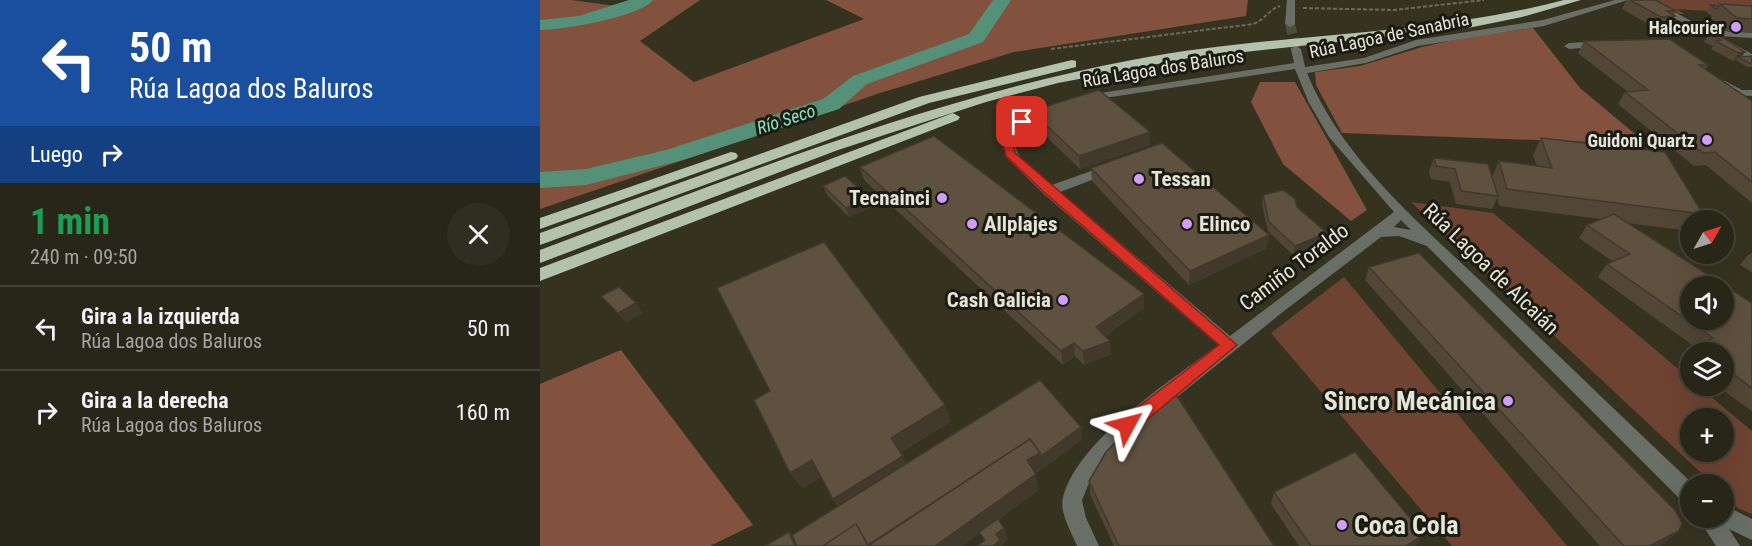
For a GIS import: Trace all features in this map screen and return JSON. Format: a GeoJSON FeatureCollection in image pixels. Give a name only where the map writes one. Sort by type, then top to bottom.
{"type":"FeatureCollection","features":[{"type":"Feature","properties":{"kind":"highway"},"geometry":{"type":"LineString","coordinates":[[540,239],[924,100],[1050,74],[1156,48],[1456,15],[1531,0]]}},
{"type":"Feature","properties":{"kind":"highway"},"geometry":{"type":"LineString","coordinates":[[540,224],[868,109],[973,81],[1050,74],[1213,51],[1455,26],[1513,16],[1576,0]]}},
{"type":"Feature","properties":{"kind":"highway"},"geometry":{"type":"LineString","coordinates":[[540,256],[810,154],[1050,74]]}},
{"type":"Feature","properties":{"kind":"highway"},"geometry":{"type":"LineString","coordinates":[[540,274],[1050,74]]}},
{"type":"Feature","properties":{"kind":"street","name":"Rúa Lagoa de Sanabria"},"geometry":{"type":"LineString","coordinates":[[1300,68],[1333,67],[1366,60],[1426,41],[1544,23],[1624,0]]}},
{"type":"Feature","properties":{"kind":"street"},"geometry":{"type":"LineString","coordinates":[[1646,0],[1752,58]]}},
{"type":"Feature","properties":{"kind":"street"},"geometry":{"type":"LineString","coordinates":[[1290,4],[1290,24]]}},
{"type":"Feature","properties":{"kind":"street"},"geometry":{"type":"LineString","coordinates":[[1705,32],[1752,35]]}},
{"type":"Feature","properties":{"kind":"street"},"geometry":{"type":"LineString","coordinates":[[1569,46],[1612,44]]}},
{"type":"Feature","properties":{"kind":"street","name":"Rúa Lagoa de Alcaián"},"geometry":{"type":"LineString","coordinates":[[1296,50],[1300,68],[1314,103],[1335,137],[1401,212],[1680,485]]}},
{"type":"Feature","properties":{"kind":"street","name":"Rúa Lagoa dos Baluros"},"geometry":{"type":"LineString","coordinates":[[1229,345],[1049,191],[1010,154],[1007,141],[1011,128],[1033,116],[1097,94],[1300,68]]}},
{"type":"Feature","properties":{"kind":"street"},"geometry":{"type":"LineString","coordinates":[[1712,76],[1740,93],[1752,93]]}},
{"type":"Feature","properties":{"kind":"street"},"geometry":{"type":"LineString","coordinates":[[1049,191],[1124,163]]}},
{"type":"Feature","properties":{"kind":"street","name":"Camiño Toraldo"},"geometry":{"type":"LineString","coordinates":[[1088,546],[1076,518],[1072,500],[1081,478],[1110,439],[1229,345],[1392,222],[1401,212]]}},
{"type":"Feature","properties":{"kind":"street"},"geometry":{"type":"LineString","coordinates":[[1374,234],[1400,231],[1434,244]]}},
{"type":"Feature","properties":{"kind":"street"},"geometry":{"type":"LineString","coordinates":[[1734,520],[1752,530]]}},
{"type":"Feature","properties":{"kind":"street"},"geometry":{"type":"LineString","coordinates":[[1716,528],[1730,546]]}},
{"type":"Feature","properties":{"kind":"path"},"geometry":{"type":"LineString","coordinates":[[1051,49],[1253,24],[1268,17],[1271,9],[1290,4],[1363,12],[1436,9],[1484,0]]}},
{"type":"Feature","properties":{"kind":"shaded area"},"geometry":{"type":"Polygon","coordinates":[[[540,0],[571,0],[616,6],[631,0],[700,0],[640,41],[694,82],[864,19],[826,0],[1248,0],[1246,16],[1014,52],[877,94],[540,209],[540,0]]]}},
{"type":"Feature","properties":{"kind":"shaded area"},"geometry":{"type":"Polygon","coordinates":[[[1657,0],[1752,0],[1752,14],[1677,9],[1684,14],[1679,14],[1657,0]]]}},
{"type":"Feature","properties":{"kind":"shaded area"},"geometry":{"type":"Polygon","coordinates":[[[1533,28],[1580,88],[1647,144],[1342,133],[1316,85],[1315,72],[1360,66],[1422,47],[1468,37],[1533,28]]]}},
{"type":"Feature","properties":{"kind":"shaded area"},"geometry":{"type":"Polygon","coordinates":[[[1260,82],[1295,82],[1367,210],[1351,221],[1283,164],[1251,102],[1260,82]]]}},
{"type":"Feature","properties":{"kind":"shaded area"},"geometry":{"type":"Polygon","coordinates":[[[1411,202],[1493,213],[1680,371],[1680,396],[1710,396],[1724,408],[1680,408],[1680,453],[1411,202]]]}},
{"type":"Feature","properties":{"kind":"shaded area"},"geometry":{"type":"Polygon","coordinates":[[[1344,277],[1567,546],[1452,546],[1271,333],[1344,277]]]}},
{"type":"Feature","properties":{"kind":"shaded area"},"geometry":{"type":"Polygon","coordinates":[[[621,350],[753,525],[710,546],[540,546],[540,384],[621,350]]]}},
{"type":"Feature","properties":{"kind":"shaded area"},"geometry":{"type":"Polygon","coordinates":[[[1734,416],[1752,431],[1752,514],[1734,504],[1734,474],[1702,474],[1689,462],[1734,462],[1734,416]]]}},
{"type":"Feature","properties":{"kind":"building"},"geometry":{"type":"Polygon","coordinates":[[[1630,0],[1655,0],[1676,11],[1667,11],[1675,16],[1661,17],[1630,0]]]}},
{"type":"Feature","properties":{"kind":"building"},"geometry":{"type":"Polygon","coordinates":[[[1720,4],[1752,6],[1752,19],[1737,18],[1720,4]]]}},
{"type":"Feature","properties":{"kind":"building"},"geometry":{"type":"Polygon","coordinates":[[[1716,33],[1745,52],[1738,53],[1716,41],[1721,40],[1709,34],[1716,33]]]}},
{"type":"Feature","properties":{"kind":"building","name":"Guidoni Quartz"},"geometry":{"type":"Polygon","coordinates":[[[1669,39],[1708,65],[1699,65],[1752,101],[1752,182],[1715,152],[1703,153],[1625,92],[1648,90],[1584,41],[1669,39]]]}},
{"type":"Feature","properties":{"kind":"building"},"geometry":{"type":"Polygon","coordinates":[[[1751,56],[1752,63],[1738,57],[1751,56]]]}},
{"type":"Feature","properties":{"kind":"building"},"geometry":{"type":"Polygon","coordinates":[[[1099,90],[1150,132],[1079,156],[1031,111],[1099,90]]]}},
{"type":"Feature","properties":{"kind":"building"},"geometry":{"type":"Polygon","coordinates":[[[934,136],[1144,294],[1096,327],[1110,341],[1083,351],[1074,343],[1061,351],[860,167],[934,136]]]}},
{"type":"Feature","properties":{"kind":"building"},"geometry":{"type":"Polygon","coordinates":[[[1541,138],[1665,152],[1701,210],[1680,211],[1507,189],[1499,161],[1552,168],[1541,138]]]}},
{"type":"Feature","properties":{"kind":"building"},"geometry":{"type":"Polygon","coordinates":[[[1162,143],[1269,235],[1190,271],[1091,168],[1162,143]]]}},
{"type":"Feature","properties":{"kind":"building"},"geometry":{"type":"Polygon","coordinates":[[[1434,158],[1488,164],[1498,196],[1461,191],[1455,169],[1436,166],[1434,158]]]}},
{"type":"Feature","properties":{"kind":"building"},"geometry":{"type":"Polygon","coordinates":[[[845,176],[869,198],[846,208],[823,186],[845,176]]]}},
{"type":"Feature","properties":{"kind":"building"},"geometry":{"type":"Polygon","coordinates":[[[1283,190],[1295,199],[1297,207],[1327,233],[1295,246],[1269,222],[1263,195],[1283,190]]]}},
{"type":"Feature","properties":{"kind":"building"},"geometry":{"type":"Polygon","coordinates":[[[1614,214],[1680,257],[1680,264],[1692,264],[1710,276],[1680,276],[1680,315],[1607,264],[1630,254],[1587,225],[1614,214]]]}},
{"type":"Feature","properties":{"kind":"building"},"geometry":{"type":"Polygon","coordinates":[[[824,242],[945,405],[891,438],[903,456],[833,499],[812,460],[790,473],[754,400],[770,391],[717,288],[824,242]]]}},
{"type":"Feature","properties":{"kind":"building","name":"Sincro Mecánica"},"geometry":{"type":"Polygon","coordinates":[[[1419,253],[1675,510],[1680,519],[1679,531],[1649,546],[1624,546],[1369,267],[1419,253]]]}},
{"type":"Feature","properties":{"kind":"building"},"geometry":{"type":"Polygon","coordinates":[[[619,287],[636,303],[618,313],[601,296],[619,287]]]}},
{"type":"Feature","properties":{"kind":"building"},"geometry":{"type":"Polygon","coordinates":[[[1734,291],[1752,303],[1752,388],[1734,374],[1734,342],[1705,342],[1713,338],[1702,330],[1734,330],[1734,291]]]}},
{"type":"Feature","properties":{"kind":"building"},"geometry":{"type":"Polygon","coordinates":[[[1040,380],[1081,427],[1041,456],[1030,439],[868,545],[856,524],[823,546],[797,546],[792,535],[1040,380]]]}},
{"type":"Feature","properties":{"kind":"building"},"geometry":{"type":"Polygon","coordinates":[[[1175,393],[1274,546],[1119,546],[1089,481],[1106,452],[1132,426],[1175,393]]]}},
{"type":"Feature","properties":{"kind":"building"},"geometry":{"type":"Polygon","coordinates":[[[1030,439],[1040,453],[1027,460],[1036,474],[935,546],[868,546],[1030,439]]]}},
{"type":"Feature","properties":{"kind":"building","name":"Coca Cola"},"geometry":{"type":"Polygon","coordinates":[[[1355,452],[1424,535],[1406,546],[1311,546],[1274,492],[1355,452]]]}},
{"type":"Feature","properties":{"kind":"building"},"geometry":{"type":"Polygon","coordinates":[[[998,519],[1004,528],[996,534],[1000,540],[993,546],[977,546],[985,540],[979,532],[998,519]]]}},
{"type":"Feature","properties":{"kind":"building"},"geometry":{"type":"Polygon","coordinates":[[[856,524],[868,546],[823,546],[856,524]]]}},
{"type":"Feature","properties":{"kind":"building"},"geometry":{"type":"Polygon","coordinates":[[[789,532],[795,546],[765,546],[789,532]]]}},
{"type":"Feature","properties":{"kind":"waterway"},"geometry":{"type":"LineString","coordinates":[[540,25],[579,21],[607,14],[644,0]]}},
{"type":"Feature","properties":{"kind":"waterway","name":"Río Seco"},"geometry":{"type":"LineString","coordinates":[[540,180],[586,177],[674,155],[831,104],[860,80],[976,38],[1002,0]]}},
{"type":"Feature","properties":{"kind":"tunnel"},"geometry":{"type":"LineString","coordinates":[[1290,24],[1296,49]]}},
{"type":"Feature","properties":{"kind":"place","name":"Halcourier"},"geometry":{"type":"Point","coordinates":[1736,27]}},
{"type":"Feature","properties":{"kind":"place","name":"Guidoni Quartz"},"geometry":{"type":"Point","coordinates":[1707,140]}},
{"type":"Feature","properties":{"kind":"place","name":"Tessan"},"geometry":{"type":"Point","coordinates":[1139,179]}},
{"type":"Feature","properties":{"kind":"place","name":"Tecnainci"},"geometry":{"type":"Point","coordinates":[942,198]}},
{"type":"Feature","properties":{"kind":"place","name":"Allplajes"},"geometry":{"type":"Point","coordinates":[972,224]}},
{"type":"Feature","properties":{"kind":"place","name":"Elinco"},"geometry":{"type":"Point","coordinates":[1187,224]}},
{"type":"Feature","properties":{"kind":"place","name":"Cash Galicia"},"geometry":{"type":"Point","coordinates":[1063,300]}},
{"type":"Feature","properties":{"kind":"place","name":"Sincro Mecánica"},"geometry":{"type":"Point","coordinates":[1508,401]}},
{"type":"Feature","properties":{"kind":"place","name":"Coca Cola"},"geometry":{"type":"Point","coordinates":[1342,525]}},
{"type":"Feature","properties":{"kind":"route"},"geometry":{"type":"LineString","coordinates":[[1022,122],[1011,128],[1007,141],[1010,154],[1020,165],[1229,345],[1127,425]]}}]}
